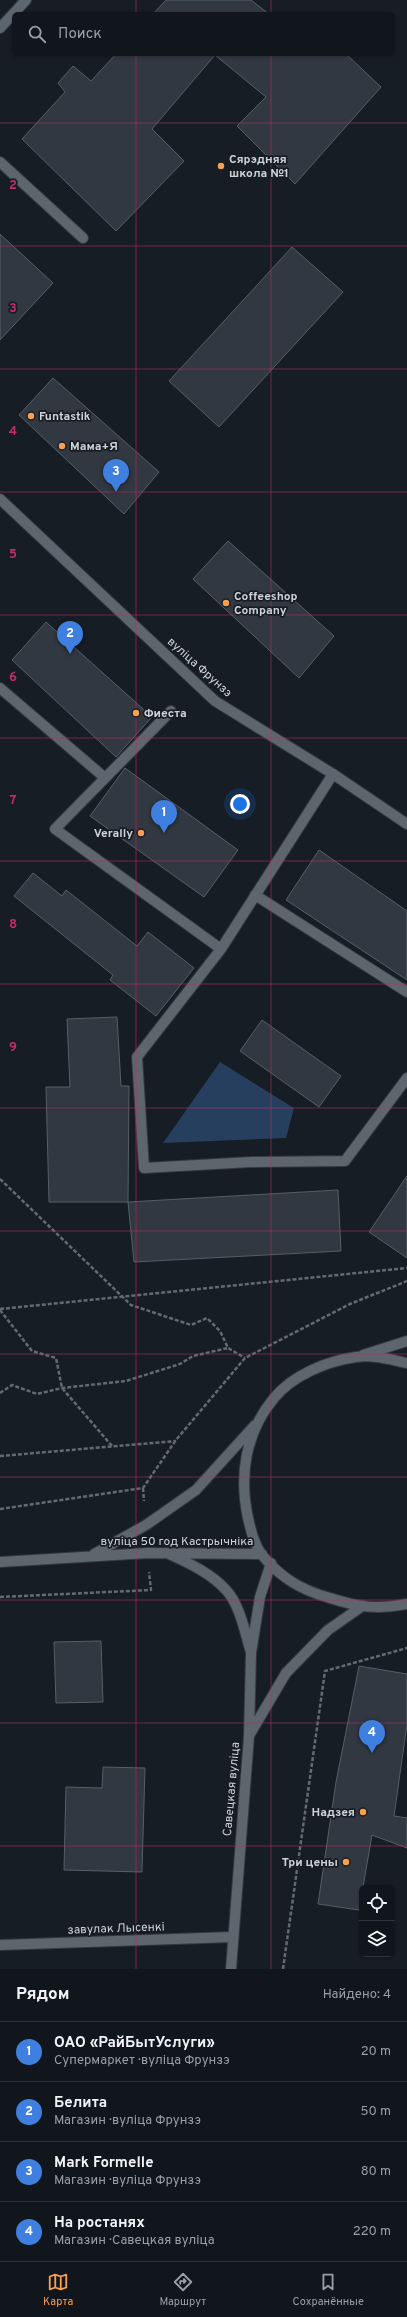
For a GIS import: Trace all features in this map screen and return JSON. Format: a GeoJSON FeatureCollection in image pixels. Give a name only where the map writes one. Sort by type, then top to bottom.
{"type":"FeatureCollection","features":[{"type":"Feature","properties":{"kind":"main road"},"geometry":{"type":"LineString","coordinates":[[15,12],[26,0]]}},
{"type":"Feature","properties":{"kind":"main road"},"geometry":{"type":"LineString","coordinates":[[0,28],[12,15]]}},
{"type":"Feature","properties":{"kind":"main road"},"geometry":{"type":"LineString","coordinates":[[0,162],[83,238]]}},
{"type":"Feature","properties":{"kind":"main road","name":"вуліца Фрунзэ"},"geometry":{"type":"LineString","coordinates":[[0,499],[215,701],[333,774],[407,824]]}},
{"type":"Feature","properties":{"kind":"main road"},"geometry":{"type":"LineString","coordinates":[[0,688],[104,777]]}},
{"type":"Feature","properties":{"kind":"main road"},"geometry":{"type":"LineString","coordinates":[[170,711],[104,777],[55,829],[221,949]]}},
{"type":"Feature","properties":{"kind":"main road"},"geometry":{"type":"LineString","coordinates":[[333,774],[221,949],[137,1057],[144,1168],[251,1162],[346,1161],[407,1078]]}},
{"type":"Feature","properties":{"kind":"main road"},"geometry":{"type":"LineString","coordinates":[[256,895],[407,992]]}},
{"type":"Feature","properties":{"kind":"main road"},"geometry":{"type":"LineString","coordinates":[[407,1341],[329,1363],[300,1376],[274,1398],[259,1420],[246,1452],[243,1478],[252,1536],[262,1554],[305,1591],[361,1607],[390,1607],[407,1604]]}},
{"type":"Feature","properties":{"kind":"main road"},"geometry":{"type":"LineString","coordinates":[[358,1356],[407,1363]]}},
{"type":"Feature","properties":{"kind":"main road","name":"вуліца 50 год Кастрычніка"},"geometry":{"type":"LineString","coordinates":[[93,1555],[146,1525],[196,1490],[259,1420]]}},
{"type":"Feature","properties":{"kind":"main road"},"geometry":{"type":"LineString","coordinates":[[166,1552],[194,1566],[227,1590],[240,1616],[251,1653]]}},
{"type":"Feature","properties":{"kind":"main road","name":"вуліца 50 год Кастрычніка"},"geometry":{"type":"LineString","coordinates":[[0,1562],[93,1555],[166,1552],[262,1554]]}},
{"type":"Feature","properties":{"kind":"main road"},"geometry":{"type":"LineString","coordinates":[[249,1736],[251,1653],[260,1597],[271,1563]]}},
{"type":"Feature","properties":{"kind":"main road","name":"Савецкая вуліца"},"geometry":{"type":"LineString","coordinates":[[231,1969],[232,1937],[249,1736],[286,1673],[328,1630],[361,1607]]}},
{"type":"Feature","properties":{"kind":"main road","name":"завулак Лысенкі"},"geometry":{"type":"LineString","coordinates":[[0,1945],[232,1937]]}},
{"type":"Feature","properties":{"kind":"path"},"geometry":{"type":"LineString","coordinates":[[0,1179],[131,1305],[191,1324],[207,1318],[220,1331],[228,1348],[245,1358]]}},
{"type":"Feature","properties":{"kind":"path"},"geometry":{"type":"LineString","coordinates":[[0,1309],[407,1268]]}},
{"type":"Feature","properties":{"kind":"path"},"geometry":{"type":"LineString","coordinates":[[0,1509],[143,1488],[176,1440],[245,1358],[350,1304],[407,1281]]}},
{"type":"Feature","properties":{"kind":"path"},"geometry":{"type":"LineString","coordinates":[[0,1309],[32,1352],[56,1358],[62,1388],[112,1446]]}},
{"type":"Feature","properties":{"kind":"path"},"geometry":{"type":"LineString","coordinates":[[0,1393],[12,1385],[37,1394],[62,1388],[126,1381],[180,1364],[193,1356],[228,1348]]}},
{"type":"Feature","properties":{"kind":"path"},"geometry":{"type":"LineString","coordinates":[[0,1456],[176,1440]]}},
{"type":"Feature","properties":{"kind":"path"},"geometry":{"type":"LineString","coordinates":[[0,1597],[151,1590]]}},
{"type":"Feature","properties":{"kind":"path"},"geometry":{"type":"LineString","coordinates":[[283,1969],[325,1671],[407,1648]]}},
{"type":"Feature","properties":{"kind":"shaded area"},"geometry":{"type":"Polygon","coordinates":[[[220,1062],[294,1108],[286,1138],[163,1143],[220,1062]]]}},
{"type":"Feature","properties":{"kind":"building"},"geometry":{"type":"Polygon","coordinates":[[[166,0],[251,0],[266,12],[155,12],[166,0]]]}},
{"type":"Feature","properties":{"kind":"building"},"geometry":{"type":"Polygon","coordinates":[[[114,56],[214,56],[152,129],[184,161],[116,231],[22,139],[65,92],[58,83],[73,66],[91,81],[114,56]]]}},
{"type":"Feature","properties":{"kind":"building"},"geometry":{"type":"Polygon","coordinates":[[[216,56],[348,56],[381,87],[295,184],[237,126],[266,97],[216,56]]]}},
{"type":"Feature","properties":{"kind":"building"},"geometry":{"type":"Polygon","coordinates":[[[0,234],[53,283],[0,340],[0,234]]]}},
{"type":"Feature","properties":{"kind":"building"},"geometry":{"type":"Polygon","coordinates":[[[292,247],[343,292],[219,427],[169,381],[292,247]]]}},
{"type":"Feature","properties":{"kind":"building"},"geometry":{"type":"Polygon","coordinates":[[[53,378],[159,472],[124,514],[19,415],[53,378]]]}},
{"type":"Feature","properties":{"kind":"building"},"geometry":{"type":"Polygon","coordinates":[[[228,541],[334,636],[299,678],[193,579],[228,541]]]}},
{"type":"Feature","properties":{"kind":"building"},"geometry":{"type":"Polygon","coordinates":[[[46,622],[152,717],[116,757],[12,660],[46,622]]]}},
{"type":"Feature","properties":{"kind":"building"},"geometry":{"type":"Polygon","coordinates":[[[125,768],[238,850],[204,897],[90,816],[125,768]]]}},
{"type":"Feature","properties":{"kind":"building"},"geometry":{"type":"Polygon","coordinates":[[[319,850],[407,911],[407,980],[286,900],[319,850]]]}},
{"type":"Feature","properties":{"kind":"building"},"geometry":{"type":"Polygon","coordinates":[[[33,873],[62,896],[66,890],[137,946],[148,932],[194,968],[156,1016],[110,980],[113,975],[14,896],[33,873]]]}},
{"type":"Feature","properties":{"kind":"building"},"geometry":{"type":"Polygon","coordinates":[[[117,1017],[121,1086],[129,1086],[128,1202],[49,1202],[46,1087],[70,1087],[67,1019],[117,1017]]]}},
{"type":"Feature","properties":{"kind":"building"},"geometry":{"type":"Polygon","coordinates":[[[262,1020],[341,1076],[319,1107],[240,1051],[262,1020]]]}},
{"type":"Feature","properties":{"kind":"building"},"geometry":{"type":"Polygon","coordinates":[[[407,1176],[407,1258],[369,1232],[407,1176]]]}},
{"type":"Feature","properties":{"kind":"building"},"geometry":{"type":"Polygon","coordinates":[[[338,1190],[341,1251],[134,1262],[128,1202],[338,1190]]]}},
{"type":"Feature","properties":{"kind":"building"},"geometry":{"type":"Polygon","coordinates":[[[101,1641],[103,1702],[56,1703],[54,1642],[101,1641]]]}},
{"type":"Feature","properties":{"kind":"building"},"geometry":{"type":"Polygon","coordinates":[[[359,1666],[407,1674],[407,1724],[394,1816],[407,1818],[407,1848],[372,1835],[363,1885],[359,1885],[359,1910],[318,1904],[336,1782],[359,1666]]]}},
{"type":"Feature","properties":{"kind":"building"},"geometry":{"type":"Polygon","coordinates":[[[103,1767],[145,1768],[142,1872],[64,1870],[66,1787],[102,1788],[103,1767]]]}},
{"type":"Feature","properties":{"kind":"place","name":"Сярэдняя школа №1"},"geometry":{"type":"Point","coordinates":[221,166]}},
{"type":"Feature","properties":{"kind":"place","name":"Funtastik"},"geometry":{"type":"Point","coordinates":[31,416]}},
{"type":"Feature","properties":{"kind":"place","name":"Мама+Я"},"geometry":{"type":"Point","coordinates":[62,446]}},
{"type":"Feature","properties":{"kind":"place","name":"Mark Formelle"},"geometry":{"type":"Point","coordinates":[116,492]}},
{"type":"Feature","properties":{"kind":"place","name":"Coffeeshop Company"},"geometry":{"type":"Point","coordinates":[226,603]}},
{"type":"Feature","properties":{"kind":"place","name":"Белита"},"geometry":{"type":"Point","coordinates":[70,654]}},
{"type":"Feature","properties":{"kind":"place","name":"Фиеста"},"geometry":{"type":"Point","coordinates":[136,713]}},
{"type":"Feature","properties":{"kind":"place","name":"Verally"},"geometry":{"type":"Point","coordinates":[141,833]}},
{"type":"Feature","properties":{"kind":"place","name":"ОАО «РайБытУслуги»"},"geometry":{"type":"Point","coordinates":[164,833]}},
{"type":"Feature","properties":{"kind":"place","name":"На ростанях"},"geometry":{"type":"Point","coordinates":[372,1753]}},
{"type":"Feature","properties":{"kind":"place","name":"Надзея"},"geometry":{"type":"Point","coordinates":[363,1812]}},
{"type":"Feature","properties":{"kind":"place","name":"Три цены"},"geometry":{"type":"Point","coordinates":[346,1862]}}]}
